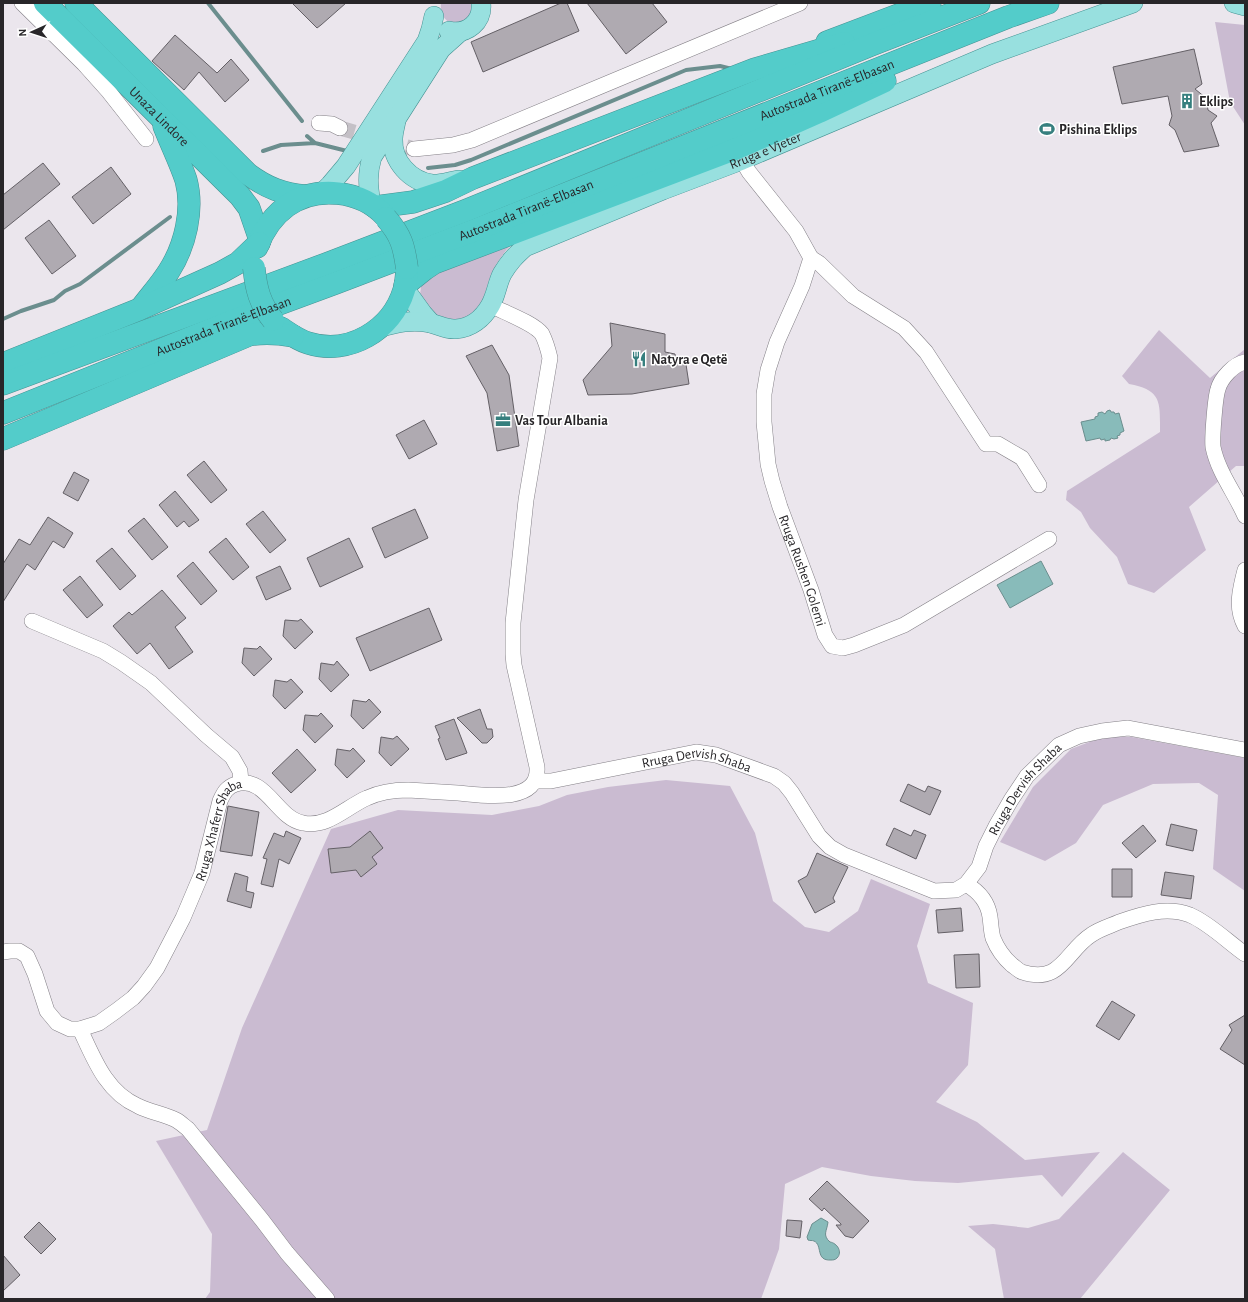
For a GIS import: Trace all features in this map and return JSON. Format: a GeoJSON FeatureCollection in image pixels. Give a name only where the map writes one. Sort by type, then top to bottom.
{"type":"FeatureCollection","features":[{"type":"Feature","properties":{"kind":"highway","name":"Unaza Lindore"},"geometry":{"type":"LineString","coordinates":[[45,3],[240,196],[249,208],[259,241]]}},
{"type":"Feature","properties":{"kind":"highway","name":"Unaza Lindore"},"geometry":{"type":"LineString","coordinates":[[76,3],[248,174],[259,182],[290,194],[314,195],[334,193],[350,195],[377,209]]}},
{"type":"Feature","properties":{"kind":"highway"},"geometry":{"type":"LineString","coordinates":[[377,209],[413,202],[446,191],[473,178],[611,124],[930,3]]}},
{"type":"Feature","properties":{"kind":"highway"},"geometry":{"type":"LineString","coordinates":[[756,69],[978,3]]}},
{"type":"Feature","properties":{"kind":"highway","name":"Autostrada Tiranë-Elbasan"},"geometry":{"type":"LineString","coordinates":[[3,384],[467,210],[871,45],[978,3]]}},
{"type":"Feature","properties":{"kind":"highway","name":"Autostrada Tiranë-Elbasan"},"geometry":{"type":"LineString","coordinates":[[3,413],[230,322],[475,230],[1008,17],[1048,3]]}},
{"type":"Feature","properties":{"kind":"highway"},"geometry":{"type":"LineString","coordinates":[[405,281],[434,263],[735,149],[970,42],[1008,17]]}},
{"type":"Feature","properties":{"kind":"highway"},"geometry":{"type":"LineString","coordinates":[[140,309],[169,271],[180,250],[187,230],[189,207],[186,181],[162,119]]}},
{"type":"Feature","properties":{"kind":"highway"},"geometry":{"type":"LineString","coordinates":[[3,364],[140,309],[229,269],[238,263],[259,241],[272,219],[288,205],[314,195]]}},
{"type":"Feature","properties":{"kind":"highway"},"geometry":{"type":"LineString","coordinates":[[3,439],[249,335],[273,333],[293,336],[324,346],[341,346],[357,342],[371,334],[384,324],[397,308],[405,281],[404,248],[396,229],[377,209]]}},
{"type":"Feature","properties":{"kind":"highway"},"geometry":{"type":"LineString","coordinates":[[259,241],[254,268],[255,285],[260,300],[273,320],[293,336]]}},
{"type":"Feature","properties":{"kind":"main road","name":"Rruga e Vjeter"},"geometry":{"type":"LineString","coordinates":[[379,328],[404,322],[417,321],[431,323],[442,328],[455,330],[465,328],[479,320],[490,305],[501,275],[512,258],[525,246],[663,190],[742,160],[992,54],[1133,3]]}},
{"type":"Feature","properties":{"kind":"main road"},"geometry":{"type":"LineString","coordinates":[[1234,3],[1245,6]]}},
{"type":"Feature","properties":{"kind":"main road"},"geometry":{"type":"LineString","coordinates":[[377,209],[368,186],[368,172],[372,157],[441,49],[460,32],[470,28],[478,21],[482,4]]}},
{"type":"Feature","properties":{"kind":"main road"},"geometry":{"type":"LineString","coordinates":[[314,195],[330,185],[346,166],[427,41],[431,29],[433,9]]}},
{"type":"Feature","properties":{"kind":"main road"},"geometry":{"type":"LineString","coordinates":[[433,9],[438,23],[451,32],[460,32]]}},
{"type":"Feature","properties":{"kind":"main road"},"geometry":{"type":"LineString","coordinates":[[397,117],[393,139],[395,154],[400,164],[407,172],[419,180],[432,184],[473,178]]}},
{"type":"Feature","properties":{"kind":"main road"},"geometry":{"type":"LineString","coordinates":[[405,281],[423,314],[431,323]]}},
{"type":"Feature","properties":{"kind":"street"},"geometry":{"type":"LineString","coordinates":[[22,3],[84,64],[109,92],[146,139]]}},
{"type":"Feature","properties":{"kind":"street"},"geometry":{"type":"LineString","coordinates":[[414,149],[453,145],[472,140],[800,3]]}},
{"type":"Feature","properties":{"kind":"street"},"geometry":{"type":"LineString","coordinates":[[319,123],[332,124],[340,128]]}},
{"type":"Feature","properties":{"kind":"street"},"geometry":{"type":"LineString","coordinates":[[742,160],[749,172],[796,231],[811,258],[819,263],[853,296],[904,328],[926,352],[986,444],[998,444],[1022,458],[1039,485]]}},
{"type":"Feature","properties":{"kind":"street","name":"Rruga Rushen Golemi"},"geometry":{"type":"LineString","coordinates":[[811,258],[802,286],[777,342],[768,370],[764,394],[764,422],[768,464],[772,481],[780,507],[811,590],[825,635],[832,646],[843,648],[854,645],[904,625],[1049,539]]}},
{"type":"Feature","properties":{"kind":"street"},"geometry":{"type":"LineString","coordinates":[[490,305],[530,325],[541,333],[547,345],[550,358],[526,500],[513,623],[514,665],[537,767],[538,775],[535,782]]}},
{"type":"Feature","properties":{"kind":"street"},"geometry":{"type":"LineString","coordinates":[[1245,362],[1240,363],[1225,376],[1218,388],[1213,446],[1225,478],[1245,516]]}},
{"type":"Feature","properties":{"kind":"street"},"geometry":{"type":"LineString","coordinates":[[1245,570],[1239,599],[1239,608],[1245,626]]}},
{"type":"Feature","properties":{"kind":"street"},"geometry":{"type":"LineString","coordinates":[[32,621],[103,651],[151,683],[232,757],[240,771],[241,782]]}},
{"type":"Feature","properties":{"kind":"street","name":"Rruga Dervish Shaba"},"geometry":{"type":"LineString","coordinates":[[535,782],[551,781],[696,752],[716,755],[774,776],[784,783],[819,836],[830,848],[934,891],[956,890],[966,884],[979,867],[986,846],[996,826],[1027,776],[1059,745],[1078,736],[1128,728],[1245,750]]}},
{"type":"Feature","properties":{"kind":"street","name":"Rruga Xhaferr Shaba"},"geometry":{"type":"LineString","coordinates":[[80,1029],[99,1022],[133,998],[157,968],[183,918],[202,873],[220,801],[224,791],[231,785],[241,782],[249,782],[258,787],[293,821],[304,824],[324,822],[337,816],[366,798],[394,790],[501,796],[517,793],[528,788],[535,782]]}},
{"type":"Feature","properties":{"kind":"street"},"geometry":{"type":"LineString","coordinates":[[966,884],[975,889],[982,897],[987,907],[993,939],[1000,951],[1009,962],[1021,972],[1045,974],[1056,970],[1091,934],[1135,917],[1155,912],[1171,911],[1190,916],[1206,925],[1245,954]]}},
{"type":"Feature","properties":{"kind":"street"},"geometry":{"type":"LineString","coordinates":[[3,952],[19,951],[27,956],[35,974],[47,1011],[57,1023],[70,1029],[80,1029],[101,1072],[113,1088],[136,1105],[177,1120],[188,1129],[287,1253],[327,1299]]}},
{"type":"Feature","properties":{"kind":"shaded area"},"geometry":{"type":"Polygon","coordinates":[[[441,3],[473,3],[471,19],[453,24],[443,16],[441,3]]]}},
{"type":"Feature","properties":{"kind":"shaded area"},"geometry":{"type":"Polygon","coordinates":[[[1215,22],[1245,25],[1245,125],[1230,102],[1215,22]]]}},
{"type":"Feature","properties":{"kind":"shaded area"},"geometry":{"type":"Polygon","coordinates":[[[520,237],[507,249],[497,263],[489,280],[482,303],[475,314],[456,322],[435,315],[420,295],[421,286],[426,278],[520,237]]]}},
{"type":"Feature","properties":{"kind":"shaded area"},"geometry":{"type":"Polygon","coordinates":[[[1159,330],[1210,378],[1245,349],[1245,466],[1236,466],[1189,507],[1206,550],[1154,593],[1128,584],[1117,557],[1090,528],[1081,512],[1066,500],[1067,491],[1160,432],[1160,413],[1157,399],[1148,390],[1129,384],[1122,376],[1159,330]]]}},
{"type":"Feature","properties":{"kind":"shaded area"},"geometry":{"type":"Polygon","coordinates":[[[1105,736],[1132,737],[1245,758],[1245,891],[1213,869],[1218,795],[1199,783],[1153,784],[1103,805],[1076,843],[1045,861],[1000,842],[1033,787],[1071,749],[1105,736]]]}},
{"type":"Feature","properties":{"kind":"shaded area"},"geometry":{"type":"Polygon","coordinates":[[[666,780],[730,786],[755,833],[773,901],[805,927],[829,932],[858,911],[871,879],[930,904],[917,946],[928,983],[973,1003],[968,1065],[936,1102],[977,1122],[1025,1160],[1100,1152],[1062,1197],[1042,1175],[958,1183],[915,1181],[871,1176],[822,1167],[785,1184],[779,1249],[761,1299],[205,1299],[210,1292],[212,1234],[156,1141],[207,1130],[242,1028],[331,829],[398,810],[492,815],[539,806],[567,795],[608,787],[666,780]]]}},
{"type":"Feature","properties":{"kind":"shaded area"},"geometry":{"type":"Polygon","coordinates":[[[1123,1152],[1170,1190],[1080,1299],[1004,1299],[995,1249],[968,1226],[993,1224],[1028,1228],[1059,1219],[1123,1152]]]}},
{"type":"Feature","properties":{"kind":"water"},"geometry":{"type":"Polygon","coordinates":[[[1110,410],[1115,414],[1119,413],[1124,431],[1117,436],[1118,438],[1111,438],[1110,440],[1105,441],[1105,439],[1101,440],[1100,438],[1086,441],[1081,422],[1095,419],[1095,417],[1098,416],[1098,413],[1102,412],[1105,414],[1110,410]]]}},
{"type":"Feature","properties":{"kind":"water"},"geometry":{"type":"Polygon","coordinates":[[[1041,561],[1053,584],[1010,608],[997,585],[1041,561]]]}},
{"type":"Feature","properties":{"kind":"water"},"geometry":{"type":"Polygon","coordinates":[[[821,1218],[828,1222],[826,1237],[830,1242],[837,1246],[839,1251],[839,1256],[835,1260],[826,1260],[823,1258],[817,1243],[808,1240],[807,1237],[812,1224],[821,1218]]]}},
{"type":"Feature","properties":{"kind":"building"},"geometry":{"type":"Polygon","coordinates":[[[292,3],[346,3],[317,28],[292,3]]]}},
{"type":"Feature","properties":{"kind":"building"},"geometry":{"type":"Polygon","coordinates":[[[561,3],[567,3],[579,31],[483,72],[471,42],[561,3]]]}},
{"type":"Feature","properties":{"kind":"building"},"geometry":{"type":"Polygon","coordinates":[[[587,3],[652,3],[667,22],[626,54],[587,3]]]}},
{"type":"Feature","properties":{"kind":"building"},"geometry":{"type":"Polygon","coordinates":[[[175,35],[217,73],[231,59],[249,80],[225,102],[199,72],[184,90],[152,61],[175,35]]]}},
{"type":"Feature","properties":{"kind":"building","name":"Eklips"},"geometry":{"type":"Polygon","coordinates":[[[1194,49],[1202,84],[1195,89],[1206,98],[1208,110],[1217,116],[1211,123],[1219,146],[1184,152],[1175,130],[1169,125],[1172,116],[1168,96],[1122,104],[1113,67],[1194,49]]]}},
{"type":"Feature","properties":{"kind":"building"},"geometry":{"type":"Polygon","coordinates":[[[43,163],[60,184],[3,230],[3,195],[43,163]]]}},
{"type":"Feature","properties":{"kind":"building"},"geometry":{"type":"Polygon","coordinates":[[[111,167],[131,194],[93,224],[72,197],[111,167]]]}},
{"type":"Feature","properties":{"kind":"building"},"geometry":{"type":"Polygon","coordinates":[[[49,220],[76,256],[52,274],[25,238],[49,220]]]}},
{"type":"Feature","properties":{"kind":"building","name":"Natyra e Qetë"},"geometry":{"type":"Polygon","coordinates":[[[610,323],[665,334],[665,352],[675,354],[676,360],[685,358],[689,384],[632,394],[588,395],[583,380],[612,346],[610,323]]]}},
{"type":"Feature","properties":{"kind":"building","name":"Vas Tour Albania"},"geometry":{"type":"Polygon","coordinates":[[[492,345],[509,375],[519,446],[497,451],[487,393],[466,356],[492,345]]]}},
{"type":"Feature","properties":{"kind":"building"},"geometry":{"type":"Polygon","coordinates":[[[424,420],[437,444],[409,459],[396,435],[424,420]]]}},
{"type":"Feature","properties":{"kind":"building"},"geometry":{"type":"Polygon","coordinates":[[[204,461],[227,490],[211,503],[187,475],[204,461]]]}},
{"type":"Feature","properties":{"kind":"building"},"geometry":{"type":"Polygon","coordinates":[[[74,472],[89,480],[78,501],[63,493],[74,472]]]}},
{"type":"Feature","properties":{"kind":"building"},"geometry":{"type":"Polygon","coordinates":[[[175,491],[199,520],[189,527],[184,521],[177,527],[159,505],[175,491]]]}},
{"type":"Feature","properties":{"kind":"building"},"geometry":{"type":"Polygon","coordinates":[[[415,509],[428,538],[385,558],[372,528],[415,509]]]}},
{"type":"Feature","properties":{"kind":"building"},"geometry":{"type":"Polygon","coordinates":[[[263,511],[286,540],[270,553],[246,524],[263,511]]]}},
{"type":"Feature","properties":{"kind":"building"},"geometry":{"type":"Polygon","coordinates":[[[48,517],[73,533],[64,548],[53,541],[35,570],[27,564],[3,602],[3,564],[19,539],[30,545],[48,517]]]}},
{"type":"Feature","properties":{"kind":"building"},"geometry":{"type":"Polygon","coordinates":[[[144,518],[168,547],[152,560],[128,531],[144,518]]]}},
{"type":"Feature","properties":{"kind":"building"},"geometry":{"type":"Polygon","coordinates":[[[226,538],[249,567],[233,580],[209,552],[226,538]]]}},
{"type":"Feature","properties":{"kind":"building"},"geometry":{"type":"Polygon","coordinates":[[[349,538],[363,567],[320,587],[307,558],[349,538]]]}},
{"type":"Feature","properties":{"kind":"building"},"geometry":{"type":"Polygon","coordinates":[[[112,548],[136,576],[120,590],[96,561],[112,548]]]}},
{"type":"Feature","properties":{"kind":"building"},"geometry":{"type":"Polygon","coordinates":[[[193,562],[217,591],[201,605],[177,576],[193,562]]]}},
{"type":"Feature","properties":{"kind":"building"},"geometry":{"type":"Polygon","coordinates":[[[280,566],[291,589],[266,600],[256,577],[280,566]]]}},
{"type":"Feature","properties":{"kind":"building"},"geometry":{"type":"Polygon","coordinates":[[[80,576],[103,605],[87,618],[63,590],[80,576]]]}},
{"type":"Feature","properties":{"kind":"building"},"geometry":{"type":"Polygon","coordinates":[[[162,590],[186,618],[175,627],[193,652],[169,669],[150,643],[137,654],[113,626],[129,612],[132,615],[162,590]]]}},
{"type":"Feature","properties":{"kind":"building"},"geometry":{"type":"Polygon","coordinates":[[[429,608],[442,640],[370,671],[356,638],[429,608]]]}},
{"type":"Feature","properties":{"kind":"building"},"geometry":{"type":"Polygon","coordinates":[[[301,619],[313,632],[295,649],[283,636],[285,620],[298,621],[301,619]]]}},
{"type":"Feature","properties":{"kind":"building"},"geometry":{"type":"Polygon","coordinates":[[[260,646],[272,659],[254,676],[242,663],[244,648],[257,649],[260,646]]]}},
{"type":"Feature","properties":{"kind":"building"},"geometry":{"type":"Polygon","coordinates":[[[337,661],[349,675],[331,692],[319,679],[321,663],[334,665],[337,661]]]}},
{"type":"Feature","properties":{"kind":"building"},"geometry":{"type":"Polygon","coordinates":[[[291,679],[303,692],[285,709],[273,696],[275,680],[287,682],[291,679]]]}},
{"type":"Feature","properties":{"kind":"building"},"geometry":{"type":"Polygon","coordinates":[[[369,699],[381,712],[363,729],[351,716],[353,700],[366,702],[369,699]]]}},
{"type":"Feature","properties":{"kind":"building"},"geometry":{"type":"Polygon","coordinates":[[[480,709],[487,729],[492,729],[493,737],[487,743],[482,743],[457,718],[480,709]]]}},
{"type":"Feature","properties":{"kind":"building"},"geometry":{"type":"Polygon","coordinates":[[[321,713],[333,726],[315,743],[303,730],[305,715],[318,716],[321,713]]]}},
{"type":"Feature","properties":{"kind":"building"},"geometry":{"type":"Polygon","coordinates":[[[454,719],[467,753],[446,760],[435,726],[454,719]]]}},
{"type":"Feature","properties":{"kind":"building"},"geometry":{"type":"Polygon","coordinates":[[[397,736],[409,749],[391,766],[379,753],[381,737],[393,739],[397,736]]]}},
{"type":"Feature","properties":{"kind":"building"},"geometry":{"type":"Polygon","coordinates":[[[353,748],[365,761],[347,778],[335,765],[337,749],[350,751],[353,748]]]}},
{"type":"Feature","properties":{"kind":"building"},"geometry":{"type":"Polygon","coordinates":[[[297,749],[316,770],[291,793],[272,773],[297,749]]]}},
{"type":"Feature","properties":{"kind":"building"},"geometry":{"type":"Polygon","coordinates":[[[908,784],[925,792],[928,786],[941,791],[930,815],[900,801],[908,784]]]}},
{"type":"Feature","properties":{"kind":"building"},"geometry":{"type":"Polygon","coordinates":[[[228,806],[259,812],[252,856],[220,851],[228,806]]]}},
{"type":"Feature","properties":{"kind":"building"},"geometry":{"type":"Polygon","coordinates":[[[1171,824],[1197,830],[1193,851],[1166,845],[1171,824]]]}},
{"type":"Feature","properties":{"kind":"building"},"geometry":{"type":"Polygon","coordinates":[[[1143,825],[1156,841],[1136,858],[1122,843],[1143,825]]]}},
{"type":"Feature","properties":{"kind":"building"},"geometry":{"type":"Polygon","coordinates":[[[894,828],[911,836],[914,830],[926,835],[916,859],[886,845],[894,828]]]}},
{"type":"Feature","properties":{"kind":"building"},"geometry":{"type":"Polygon","coordinates":[[[286,831],[301,838],[289,864],[279,859],[273,887],[261,884],[267,859],[263,858],[274,833],[284,837],[286,831]]]}},
{"type":"Feature","properties":{"kind":"building"},"geometry":{"type":"Polygon","coordinates":[[[370,831],[383,848],[372,857],[377,864],[361,877],[356,870],[331,873],[328,849],[350,847],[370,831]]]}},
{"type":"Feature","properties":{"kind":"building"},"geometry":{"type":"Polygon","coordinates":[[[817,853],[848,867],[833,898],[835,902],[815,913],[798,881],[807,876],[817,853]]]}},
{"type":"Feature","properties":{"kind":"building"},"geometry":{"type":"Polygon","coordinates":[[[1112,869],[1132,869],[1132,897],[1112,897],[1112,869]]]}},
{"type":"Feature","properties":{"kind":"building"},"geometry":{"type":"Polygon","coordinates":[[[1165,872],[1194,876],[1191,899],[1161,895],[1165,872]]]}},
{"type":"Feature","properties":{"kind":"building"},"geometry":{"type":"Polygon","coordinates":[[[235,873],[248,877],[246,891],[254,893],[251,908],[227,901],[235,873]]]}},
{"type":"Feature","properties":{"kind":"building"},"geometry":{"type":"Polygon","coordinates":[[[961,908],[963,931],[938,933],[936,910],[961,908]]]}},
{"type":"Feature","properties":{"kind":"building"},"geometry":{"type":"Polygon","coordinates":[[[979,954],[980,987],[956,988],[954,955],[979,954]]]}},
{"type":"Feature","properties":{"kind":"building"},"geometry":{"type":"Polygon","coordinates":[[[1112,1001],[1135,1015],[1119,1040],[1096,1026],[1112,1001]]]}},
{"type":"Feature","properties":{"kind":"building"},"geometry":{"type":"Polygon","coordinates":[[[1245,1015],[1245,1065],[1220,1049],[1232,1030],[1229,1025],[1245,1015]]]}},
{"type":"Feature","properties":{"kind":"building"},"geometry":{"type":"Polygon","coordinates":[[[827,1181],[869,1221],[853,1238],[845,1236],[836,1225],[841,1224],[824,1208],[822,1211],[809,1199],[827,1181]]]}},
{"type":"Feature","properties":{"kind":"building"},"geometry":{"type":"Polygon","coordinates":[[[787,1220],[802,1221],[800,1238],[786,1236],[787,1220]]]}},
{"type":"Feature","properties":{"kind":"building"},"geometry":{"type":"Polygon","coordinates":[[[39,1222],[56,1239],[41,1254],[24,1237],[39,1222]]]}},
{"type":"Feature","properties":{"kind":"building"},"geometry":{"type":"Polygon","coordinates":[[[3,1255],[20,1275],[3,1291],[3,1255]]]}},
{"type":"Feature","properties":{"kind":"waterway"},"geometry":{"type":"LineString","coordinates":[[208,3],[302,121]]}},
{"type":"Feature","properties":{"kind":"waterway"},"geometry":{"type":"LineString","coordinates":[[428,168],[455,165],[471,160],[686,70],[720,66],[732,69]]}},
{"type":"Feature","properties":{"kind":"waterway"},"geometry":{"type":"LineString","coordinates":[[307,136],[315,143]]}},
{"type":"Feature","properties":{"kind":"waterway"},"geometry":{"type":"LineString","coordinates":[[263,151],[281,145],[315,143],[347,151]]}},
{"type":"Feature","properties":{"kind":"waterway"},"geometry":{"type":"LineString","coordinates":[[3,319],[21,311],[54,300],[65,291],[80,284],[170,217]]}},
{"type":"Feature","properties":{"kind":"tunnel"},"geometry":{"type":"LineString","coordinates":[[340,128],[414,149]]}},
{"type":"Feature","properties":{"kind":"place","name":"Eklips"},"geometry":{"type":"Point","coordinates":[1187,101]}},
{"type":"Feature","properties":{"kind":"place","name":"Pishina Eklips"},"geometry":{"type":"Point","coordinates":[1047,129]}},
{"type":"Feature","properties":{"kind":"place","name":"Natyra e Qetë"},"geometry":{"type":"Point","coordinates":[639,359]}},
{"type":"Feature","properties":{"kind":"place","name":"Vas Tour Albania"},"geometry":{"type":"Point","coordinates":[503,420]}}]}
